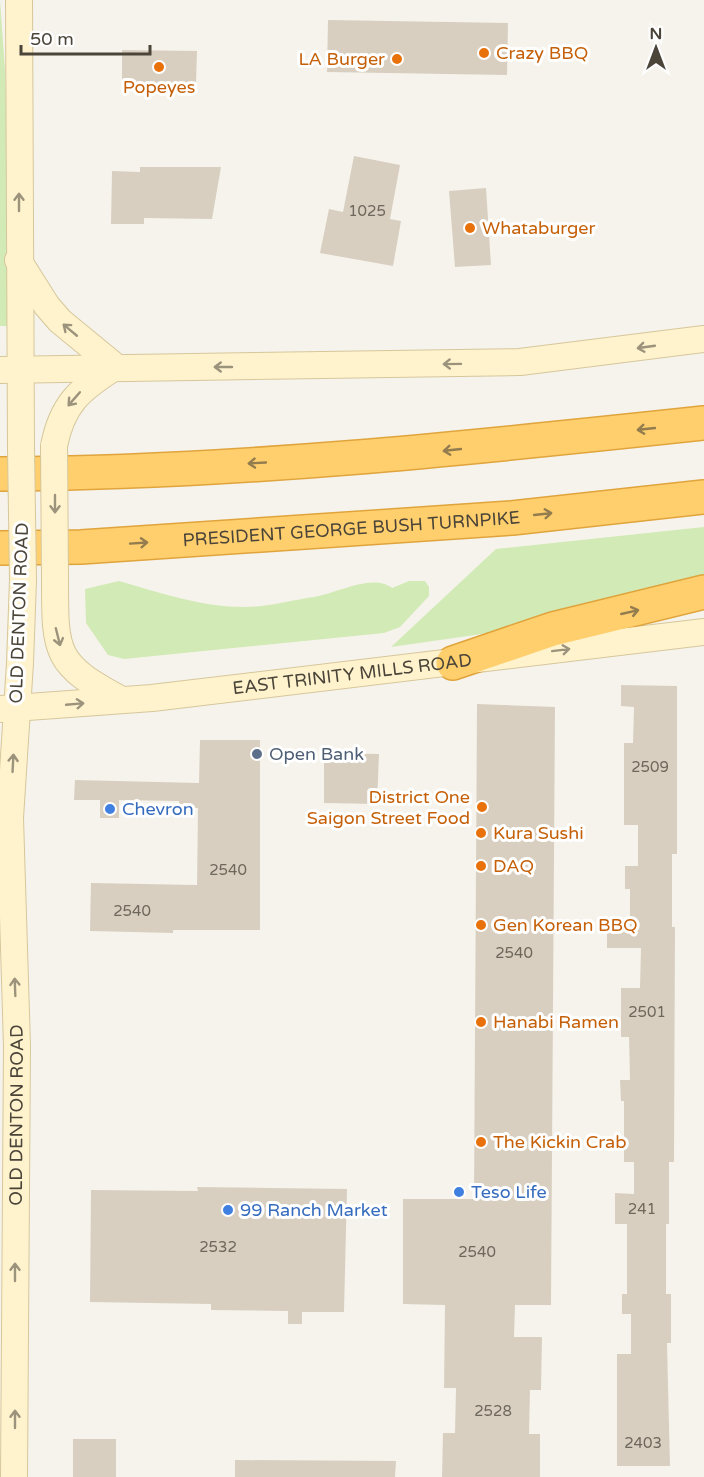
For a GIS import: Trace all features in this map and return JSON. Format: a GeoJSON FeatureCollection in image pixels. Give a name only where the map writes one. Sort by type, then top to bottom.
{"type":"FeatureCollection","features":[{"type":"Feature","properties":{"kind":"highway"},"geometry":{"type":"LineString","coordinates":[[0,474],[74,473],[434,452],[704,423]]}},
{"type":"Feature","properties":{"kind":"highway","name":"PRESIDENT GEORGE BUSH TURNPIKE"},"geometry":{"type":"LineString","coordinates":[[0,548],[81,547],[500,519],[704,497]]}},
{"type":"Feature","properties":{"kind":"highway"},"geometry":{"type":"LineString","coordinates":[[453,663],[553,629],[704,592]]}},
{"type":"Feature","properties":{"kind":"main road","name":"OLD DENTON ROAD"},"geometry":{"type":"LineString","coordinates":[[14,1477],[8,1331],[10,818],[8,709],[22,580],[21,448],[10,370],[18,260],[19,0]]}},
{"type":"Feature","properties":{"kind":"main road"},"geometry":{"type":"LineString","coordinates":[[18,260],[47,306],[60,321],[116,367]]}},
{"type":"Feature","properties":{"kind":"main road"},"geometry":{"type":"LineString","coordinates":[[10,370],[520,362],[704,339]]}},
{"type":"Feature","properties":{"kind":"main road"},"geometry":{"type":"LineString","coordinates":[[116,367],[86,386],[71,402],[58,424],[54,446],[55,634],[64,658],[90,683],[123,700]]}},
{"type":"Feature","properties":{"kind":"main road","name":"EAST TRINITY MILLS ROAD"},"geometry":{"type":"LineString","coordinates":[[8,709],[123,700],[704,632]]}},
{"type":"Feature","properties":{"kind":"green space"},"geometry":{"type":"Polygon","coordinates":[[[0,0],[5,70],[11,299],[8,326],[0,326],[0,0]]]}},
{"type":"Feature","properties":{"kind":"green space"},"geometry":{"type":"Polygon","coordinates":[[[704,527],[704,584],[517,629],[391,647],[496,549],[704,527]]]}},
{"type":"Feature","properties":{"kind":"green space"},"geometry":{"type":"Polygon","coordinates":[[[119,581],[181,598],[229,606],[271,605],[323,595],[365,583],[384,584],[392,588],[409,581],[425,581],[429,587],[429,596],[400,627],[384,633],[124,659],[108,655],[86,623],[85,589],[119,581]]]}},
{"type":"Feature","properties":{"kind":"building"},"geometry":{"type":"Polygon","coordinates":[[[328,20],[508,23],[507,75],[327,72],[328,20]]]}},
{"type":"Feature","properties":{"kind":"building","name":"Popeyes"},"geometry":{"type":"Polygon","coordinates":[[[122,50],[197,51],[196,84],[122,83],[122,50]]]}},
{"type":"Feature","properties":{"kind":"building"},"geometry":{"type":"Polygon","coordinates":[[[354,156],[400,165],[390,219],[401,221],[393,266],[320,253],[329,209],[343,212],[354,156]]]}},
{"type":"Feature","properties":{"kind":"building"},"geometry":{"type":"Polygon","coordinates":[[[140,167],[221,167],[212,219],[144,218],[144,224],[111,224],[112,171],[140,172],[140,167]]]}},
{"type":"Feature","properties":{"kind":"building","name":"Whataburger"},"geometry":{"type":"Polygon","coordinates":[[[486,188],[491,265],[455,267],[449,191],[486,188]]]}},
{"type":"Feature","properties":{"kind":"building"},"geometry":{"type":"Polygon","coordinates":[[[621,685],[677,686],[677,854],[672,854],[672,927],[675,927],[674,1162],[669,1162],[669,1224],[666,1224],[666,1294],[671,1294],[671,1343],[667,1343],[670,1466],[617,1466],[617,1354],[631,1354],[631,1314],[622,1314],[622,1294],[627,1294],[627,1224],[615,1224],[615,1193],[634,1194],[634,1162],[624,1162],[624,1101],[621,1101],[620,1080],[630,1080],[629,1037],[621,1037],[621,988],[640,988],[641,948],[607,948],[607,927],[630,927],[630,889],[625,889],[625,866],[638,866],[638,825],[624,825],[624,743],[633,743],[634,707],[621,706],[621,685]]]}},
{"type":"Feature","properties":{"kind":"building"},"geometry":{"type":"Polygon","coordinates":[[[477,704],[555,707],[551,1305],[515,1305],[514,1337],[542,1337],[541,1390],[530,1390],[529,1434],[540,1434],[540,1477],[442,1477],[443,1433],[455,1433],[456,1388],[444,1388],[445,1305],[403,1304],[403,1199],[474,1199],[477,704]]]}},
{"type":"Feature","properties":{"kind":"building"},"geometry":{"type":"Polygon","coordinates":[[[200,740],[260,740],[260,930],[173,930],[173,933],[90,931],[91,883],[197,885],[198,808],[179,808],[179,801],[119,800],[119,818],[100,818],[100,800],[74,800],[75,780],[199,783],[200,740]]]}},
{"type":"Feature","properties":{"kind":"building"},"geometry":{"type":"Polygon","coordinates":[[[324,753],[379,754],[377,804],[324,803],[324,753]]]}},
{"type":"Feature","properties":{"kind":"building"},"geometry":{"type":"Polygon","coordinates":[[[197,1187],[347,1189],[344,1312],[302,1312],[302,1324],[288,1324],[288,1311],[211,1310],[211,1304],[90,1302],[91,1190],[198,1191],[197,1187]]]}},
{"type":"Feature","properties":{"kind":"building"},"geometry":{"type":"Polygon","coordinates":[[[73,1439],[116,1439],[116,1477],[73,1477],[73,1439]]]}},
{"type":"Feature","properties":{"kind":"building"},"geometry":{"type":"Polygon","coordinates":[[[235,1460],[396,1461],[395,1477],[235,1477],[235,1460]]]}},
{"type":"Feature","properties":{"kind":"place","name":"Crazy BBQ"},"geometry":{"type":"Point","coordinates":[484,53]}},
{"type":"Feature","properties":{"kind":"place","name":"LA Burger"},"geometry":{"type":"Point","coordinates":[397,59]}},
{"type":"Feature","properties":{"kind":"place","name":"Popeyes"},"geometry":{"type":"Point","coordinates":[159,67]}},
{"type":"Feature","properties":{"kind":"place","name":"Whataburger"},"geometry":{"type":"Point","coordinates":[470,228]}},
{"type":"Feature","properties":{"kind":"place","name":"Open Bank"},"geometry":{"type":"Point","coordinates":[257,754]}},
{"type":"Feature","properties":{"kind":"place","name":"District One Saigon Street Food"},"geometry":{"type":"Point","coordinates":[482,807]}},
{"type":"Feature","properties":{"kind":"place","name":"Chevron"},"geometry":{"type":"Point","coordinates":[110,809]}},
{"type":"Feature","properties":{"kind":"place","name":"Kura Sushi"},"geometry":{"type":"Point","coordinates":[481,833]}},
{"type":"Feature","properties":{"kind":"place","name":"DAQ"},"geometry":{"type":"Point","coordinates":[481,866]}},
{"type":"Feature","properties":{"kind":"place","name":"Gen Korean BBQ"},"geometry":{"type":"Point","coordinates":[481,925]}},
{"type":"Feature","properties":{"kind":"place","name":"Hanabi Ramen"},"geometry":{"type":"Point","coordinates":[481,1022]}},
{"type":"Feature","properties":{"kind":"place","name":"The Kickin Crab"},"geometry":{"type":"Point","coordinates":[481,1142]}},
{"type":"Feature","properties":{"kind":"place","name":"Teso Life"},"geometry":{"type":"Point","coordinates":[459,1192]}},
{"type":"Feature","properties":{"kind":"place","name":"99 Ranch Market"},"geometry":{"type":"Point","coordinates":[228,1210]}}]}
